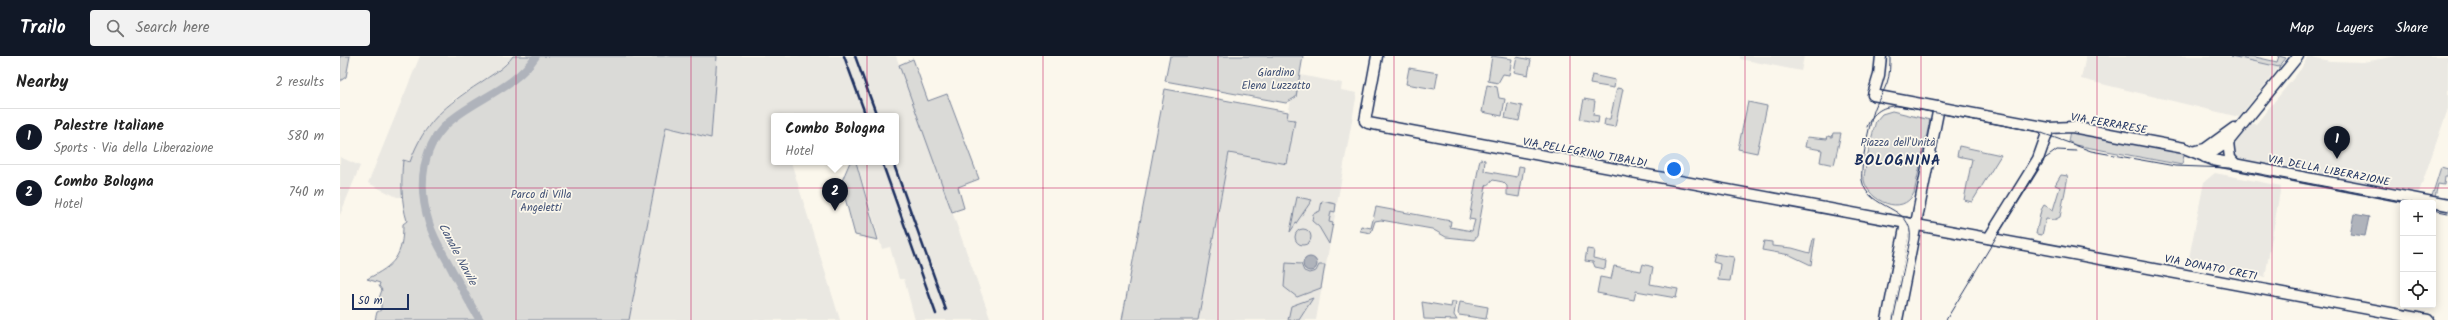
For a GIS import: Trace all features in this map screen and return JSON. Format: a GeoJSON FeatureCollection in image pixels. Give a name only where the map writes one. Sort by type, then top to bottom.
{"type":"FeatureCollection","features":[{"type":"Feature","properties":{"kind":"main road","name":"VIA PELLEGRINO TIBALDI"},"geometry":{"type":"LineString","coordinates":[[1377,56],[1365,121],[1910,224]]}},
{"type":"Feature","properties":{"kind":"main road"},"geometry":{"type":"LineString","coordinates":[[1881,56],[1879,75],[1873,95],[1939,107],[1917,213],[1910,224],[1886,320]]}},
{"type":"Feature","properties":{"kind":"main road"},"geometry":{"type":"LineString","coordinates":[[2205,157],[2228,142],[2298,56]]}},
{"type":"Feature","properties":{"kind":"main road","name":"VIA FERRARESE"},"geometry":{"type":"LineString","coordinates":[[1939,107],[2049,128],[2072,127],[2194,151],[2205,157]]}},
{"type":"Feature","properties":{"kind":"main road"},"geometry":{"type":"LineString","coordinates":[[2194,151],[2205,149],[2251,115]]}},
{"type":"Feature","properties":{"kind":"main road"},"geometry":{"type":"LineString","coordinates":[[1910,224],[1989,238],[2038,159],[2049,128]]}},
{"type":"Feature","properties":{"kind":"main road"},"geometry":{"type":"LineString","coordinates":[[2228,142],[2230,157],[2235,164]]}},
{"type":"Feature","properties":{"kind":"main road","name":"VIA DELLA LIBERAZIONE"},"geometry":{"type":"LineString","coordinates":[[2205,157],[2448,205]]}},
{"type":"Feature","properties":{"kind":"main road"},"geometry":{"type":"LineString","coordinates":[[1897,320],[1910,224]]}},
{"type":"Feature","properties":{"kind":"main road","name":"VIA DONATO CRETI"},"geometry":{"type":"LineString","coordinates":[[1989,238],[2428,320]]}},
{"type":"Feature","properties":{"kind":"shaded area"},"geometry":{"type":"Polygon","coordinates":[[[420,56],[513,56],[499,70],[454,99],[426,128],[410,162],[403,161],[401,179],[402,197],[397,197],[368,183],[420,56]]]}},
{"type":"Feature","properties":{"kind":"shaded area"},"geometry":{"type":"Polygon","coordinates":[[[717,56],[896,56],[991,320],[915,320],[904,279],[899,279],[890,247],[882,249],[858,165],[899,165],[899,113],[771,113],[771,165],[792,165],[840,320],[629,320],[666,127],[711,138],[717,56]]]}},
{"type":"Feature","properties":{"kind":"shaded area"},"geometry":{"type":"Polygon","coordinates":[[[1740,56],[1804,56],[1801,71],[1740,59],[1740,56]]]}},
{"type":"Feature","properties":{"kind":"shaded area"},"geometry":{"type":"Polygon","coordinates":[[[2086,56],[2231,56],[2279,67],[2239,117],[2081,79],[2086,56]]]}},
{"type":"Feature","properties":{"kind":"shaded area"},"geometry":{"type":"Polygon","coordinates":[[[2308,56],[2330,61],[2363,62],[2397,56],[2448,56],[2448,109],[2418,195],[2234,159],[2233,142],[2251,124],[2256,124],[2301,69],[2308,56]]]}},
{"type":"Feature","properties":{"kind":"shaded area"},"geometry":{"type":"Polygon","coordinates":[[[1300,75],[1342,83],[1341,90],[1357,93],[1316,320],[1198,320],[1229,153],[1295,121],[1287,119],[1291,100],[1296,97],[1300,75]]]}},
{"type":"Feature","properties":{"kind":"shaded area"},"geometry":{"type":"Polygon","coordinates":[[[340,157],[360,166],[340,215],[340,157]]]}},
{"type":"Feature","properties":{"kind":"shaded area"},"geometry":{"type":"Polygon","coordinates":[[[2215,173],[2281,186],[2265,277],[2188,263],[2204,182],[2215,173]]]}},
{"type":"Feature","properties":{"kind":"shaded area"},"geometry":{"type":"Polygon","coordinates":[[[2354,214],[2369,217],[2365,236],[2350,234],[2354,214]]]}},
{"type":"Feature","properties":{"kind":"shaded area"},"geometry":{"type":"Polygon","coordinates":[[[1307,257],[1313,257],[1317,261],[1317,267],[1313,271],[1307,271],[1303,267],[1303,261],[1307,257]]]}},
{"type":"Feature","properties":{"kind":"green space"},"geometry":{"type":"Polygon","coordinates":[[[340,56],[350,56],[346,77],[340,81],[340,56]]]}},
{"type":"Feature","properties":{"kind":"green space","name":"Parco di Villa Angeletti"},"geometry":{"type":"Polygon","coordinates":[[[513,56],[717,56],[711,138],[666,127],[629,320],[375,320],[377,312],[381,310],[381,301],[378,301],[382,290],[379,286],[380,283],[367,279],[391,264],[399,252],[403,235],[403,224],[407,221],[402,191],[403,160],[410,162],[422,136],[429,125],[447,107],[502,68],[513,56]]]}},
{"type":"Feature","properties":{"kind":"green space","name":"Giardino Elena Luzzatto"},"geometry":{"type":"Polygon","coordinates":[[[1170,56],[1303,56],[1296,97],[1286,103],[1165,81],[1170,56]]]}},
{"type":"Feature","properties":{"kind":"green space"},"geometry":{"type":"Polygon","coordinates":[[[1492,56],[1512,59],[1509,75],[1503,74],[1498,83],[1488,81],[1492,56]]]}},
{"type":"Feature","properties":{"kind":"green space"},"geometry":{"type":"Polygon","coordinates":[[[2231,56],[2251,56],[2277,62],[2279,56],[2286,58],[2279,67],[2231,56]]]}},
{"type":"Feature","properties":{"kind":"green space"},"geometry":{"type":"Polygon","coordinates":[[[1517,57],[1531,60],[1528,75],[1514,72],[1517,57]]]}},
{"type":"Feature","properties":{"kind":"green space"},"geometry":{"type":"Polygon","coordinates":[[[913,59],[928,101],[947,94],[979,179],[958,187],[964,208],[952,212],[899,65],[913,59]]]}},
{"type":"Feature","properties":{"kind":"green space"},"geometry":{"type":"Polygon","coordinates":[[[1409,68],[1438,73],[1435,89],[1406,84],[1409,68]]]}},
{"type":"Feature","properties":{"kind":"green space"},"geometry":{"type":"Polygon","coordinates":[[[1592,75],[1615,80],[1614,88],[1590,84],[1592,75]]]}},
{"type":"Feature","properties":{"kind":"green space"},"geometry":{"type":"Polygon","coordinates":[[[1487,85],[1497,87],[1499,98],[1505,99],[1502,116],[1482,112],[1487,85]]]}},
{"type":"Feature","properties":{"kind":"green space"},"geometry":{"type":"Polygon","coordinates":[[[1617,88],[1623,89],[1615,127],[1604,125],[1605,119],[1610,119],[1617,88]]]}},
{"type":"Feature","properties":{"kind":"green space"},"geometry":{"type":"Polygon","coordinates":[[[1165,89],[1288,112],[1287,119],[1295,120],[1287,164],[1229,153],[1198,320],[1122,320],[1165,89]]]}},
{"type":"Feature","properties":{"kind":"green space"},"geometry":{"type":"Polygon","coordinates":[[[1584,99],[1595,101],[1593,115],[1599,116],[1598,123],[1580,119],[1584,99]]]}},
{"type":"Feature","properties":{"kind":"green space"},"geometry":{"type":"Polygon","coordinates":[[[1748,102],[1767,106],[1757,153],[1738,149],[1748,102]]]}},
{"type":"Feature","properties":{"kind":"green space"},"geometry":{"type":"Polygon","coordinates":[[[1508,103],[1522,106],[1519,121],[1505,118],[1508,103]]]}},
{"type":"Feature","properties":{"kind":"green space","name":"Piazza dell'Unità"},"geometry":{"type":"Polygon","coordinates":[[[1892,111],[1930,120],[1914,193],[1909,200],[1902,204],[1894,205],[1879,200],[1867,188],[1864,180],[1868,152],[1876,121],[1882,114],[1892,111]]]}},
{"type":"Feature","properties":{"kind":"green space"},"geometry":{"type":"Polygon","coordinates":[[[2070,131],[2180,152],[2184,155],[2182,165],[2075,145],[2068,141],[2070,131]]]}},
{"type":"Feature","properties":{"kind":"green space"},"geometry":{"type":"Polygon","coordinates":[[[1833,133],[1841,133],[1834,165],[1820,162],[1822,150],[1805,147],[1807,137],[1827,139],[1828,136],[1832,137],[1833,133]]]}},
{"type":"Feature","properties":{"kind":"green space"},"geometry":{"type":"Polygon","coordinates":[[[1959,146],[2001,155],[1972,202],[1964,200],[1972,159],[1957,156],[1959,146]]]}},
{"type":"Feature","properties":{"kind":"green space"},"geometry":{"type":"Polygon","coordinates":[[[1480,159],[1485,160],[1484,171],[1517,177],[1519,166],[1524,167],[1519,197],[1507,195],[1507,186],[1503,182],[1493,180],[1486,186],[1477,236],[1474,240],[1446,237],[1432,229],[1381,220],[1375,221],[1371,233],[1360,231],[1361,226],[1371,228],[1376,207],[1451,221],[1450,227],[1472,231],[1475,220],[1469,219],[1480,159]]]}},
{"type":"Feature","properties":{"kind":"green space"},"geometry":{"type":"Polygon","coordinates":[[[849,165],[857,165],[878,240],[855,235],[841,183],[849,165]]]}},
{"type":"Feature","properties":{"kind":"green space"},"geometry":{"type":"Polygon","coordinates":[[[2441,167],[2448,169],[2448,177],[2445,177],[2444,185],[2438,184],[2435,197],[2432,196],[2441,167]]]}},
{"type":"Feature","properties":{"kind":"green space"},"geometry":{"type":"Polygon","coordinates":[[[2061,175],[2068,176],[2060,217],[2054,220],[2046,219],[2042,235],[2036,234],[2041,210],[2044,205],[2053,210],[2060,187],[2055,185],[2061,175]]]}},
{"type":"Feature","properties":{"kind":"green space"},"geometry":{"type":"Polygon","coordinates":[[[1297,197],[1312,200],[1290,232],[1297,197]]]}},
{"type":"Feature","properties":{"kind":"green space"},"geometry":{"type":"Polygon","coordinates":[[[1322,201],[1336,204],[1335,212],[1331,211],[1329,222],[1333,223],[1329,244],[1319,227],[1312,221],[1313,214],[1320,211],[1322,201]]]}},
{"type":"Feature","properties":{"kind":"green space"},"geometry":{"type":"Polygon","coordinates":[[[1300,229],[1306,229],[1311,234],[1309,243],[1306,245],[1300,245],[1295,240],[1295,234],[1300,229]]]}},
{"type":"Feature","properties":{"kind":"green space"},"geometry":{"type":"Polygon","coordinates":[[[1813,239],[1815,239],[1811,265],[1790,255],[1762,250],[1764,241],[1772,242],[1772,246],[1792,248],[1810,253],[1813,239]]]}},
{"type":"Feature","properties":{"kind":"green space"},"geometry":{"type":"Polygon","coordinates":[[[1587,249],[1594,250],[1593,258],[1606,261],[1605,269],[1595,267],[1593,262],[1585,261],[1587,249]]]}},
{"type":"Feature","properties":{"kind":"green space"},"geometry":{"type":"Polygon","coordinates":[[[1715,254],[1734,257],[1730,281],[1718,280],[1720,264],[1713,262],[1715,254]]]}},
{"type":"Feature","properties":{"kind":"green space"},"geometry":{"type":"Polygon","coordinates":[[[1286,263],[1301,264],[1304,271],[1309,273],[1316,271],[1319,265],[1325,265],[1321,288],[1297,297],[1284,287],[1286,263]]]}},
{"type":"Feature","properties":{"kind":"green space"},"geometry":{"type":"Polygon","coordinates":[[[1643,264],[1653,267],[1650,284],[1678,289],[1676,298],[1636,291],[1634,300],[1597,293],[1600,277],[1611,279],[1614,266],[1641,271],[1643,264]]]}},
{"type":"Feature","properties":{"kind":"green space"},"geometry":{"type":"Polygon","coordinates":[[[1313,298],[1299,320],[1288,320],[1291,306],[1313,298]]]}},
{"type":"Feature","properties":{"kind":"green space"},"geometry":{"type":"Polygon","coordinates":[[[1422,302],[1451,307],[1452,302],[1456,302],[1454,315],[1457,320],[1424,319],[1422,302]]]}},
{"type":"Feature","properties":{"kind":"green space"},"geometry":{"type":"Polygon","coordinates":[[[1460,302],[1488,307],[1486,319],[1459,315],[1460,302]]]}},
{"type":"Feature","properties":{"kind":"waterway","name":"Canale Navile"},"geometry":{"type":"LineString","coordinates":[[480,320],[431,229],[425,209],[423,194],[425,166],[428,152],[434,140],[443,128],[465,110],[518,76],[528,67],[536,56]]}},
{"type":"Feature","properties":{"kind":"tram line"},"geometry":{"type":"LineString","coordinates":[[1890,56],[1888,80],[1876,105],[1866,144],[1862,165],[1862,180],[1866,190],[1872,197],[1898,213],[1910,228],[1910,240],[1893,320]]}},
{"type":"Feature","properties":{"kind":"tram line"},"geometry":{"type":"LineString","coordinates":[[1867,127],[1872,117],[1879,110],[1899,106],[2039,132],[2091,151],[2175,166],[2229,168],[2400,201]]}},
{"type":"Feature","properties":{"kind":"tram line"},"geometry":{"type":"LineString","coordinates":[[1946,320],[2043,160],[2057,150],[2076,151]]}},
{"type":"Feature","properties":{"kind":"tram line"},"geometry":{"type":"LineString","coordinates":[[2436,211],[2448,213]]}},
{"type":"Feature","properties":{"kind":"railway"},"geometry":{"type":"LineString","coordinates":[[844,56],[865,113]]}},
{"type":"Feature","properties":{"kind":"railway"},"geometry":{"type":"LineString","coordinates":[[855,56],[876,113]]}},
{"type":"Feature","properties":{"kind":"railway"},"geometry":{"type":"LineString","coordinates":[[883,165],[936,314]]}},
{"type":"Feature","properties":{"kind":"railway"},"geometry":{"type":"LineString","coordinates":[[894,165],[946,310]]}},
{"type":"Feature","properties":{"kind":"place","name":"Palestre Italiane"},"geometry":{"type":"Point","coordinates":[2337,159]}},
{"type":"Feature","properties":{"kind":"place","name":"Combo Bologna"},"geometry":{"type":"Point","coordinates":[835,211]}},
{"type":"Feature","properties":{"kind":"district","name":"BOLOGNINA"},"geometry":{"type":"Point","coordinates":[1898,160]}}]}
